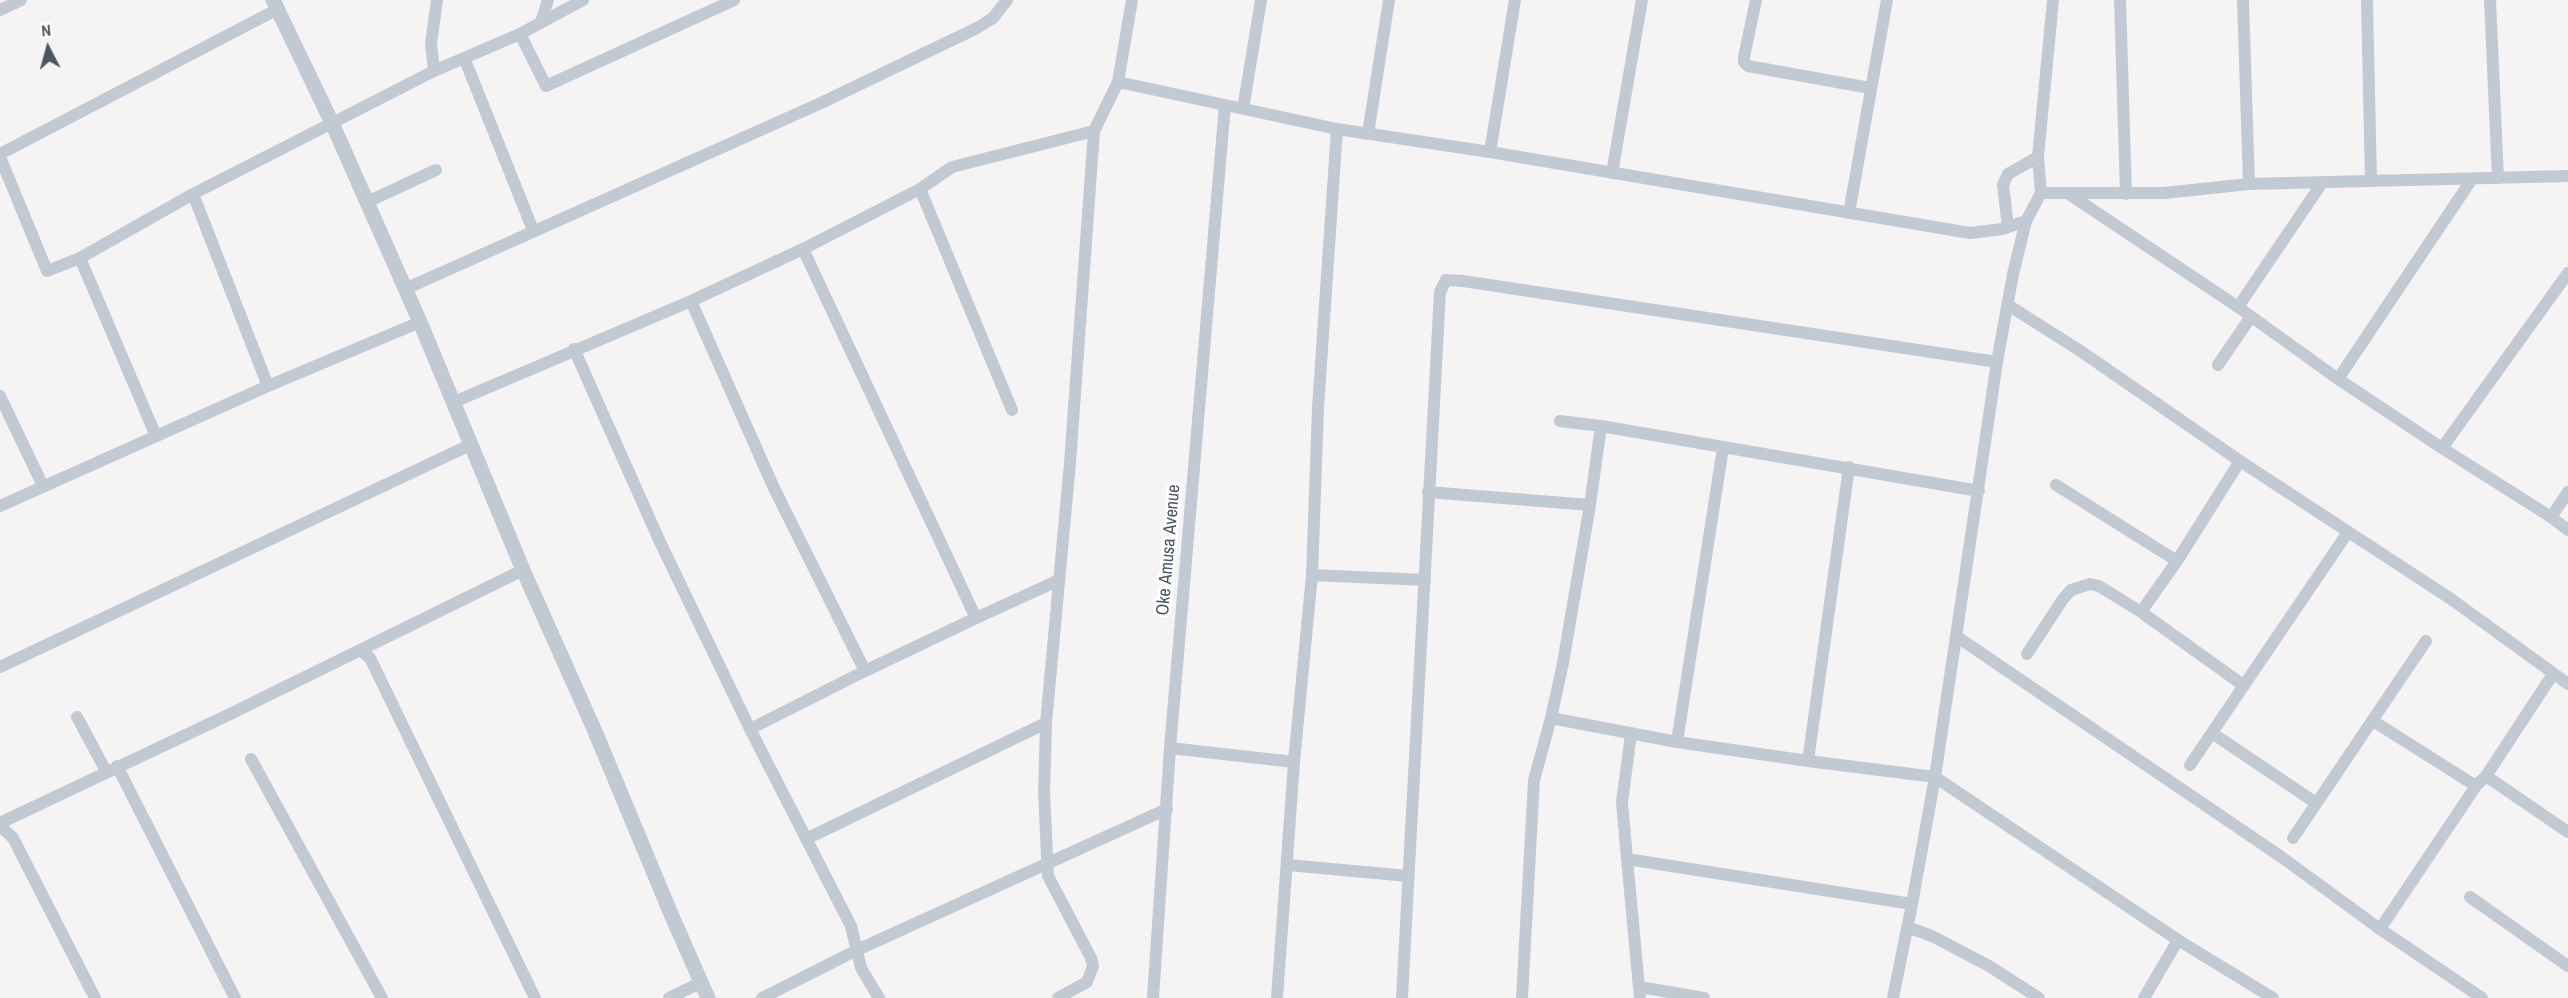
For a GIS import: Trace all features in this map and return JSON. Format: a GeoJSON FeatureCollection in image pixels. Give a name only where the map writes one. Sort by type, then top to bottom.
{"type":"FeatureCollection","features":[{"type":"Feature","properties":{"kind":"street"},"geometry":{"type":"LineString","coordinates":[[0,10],[21,0]]}},
{"type":"Feature","properties":{"kind":"street"},"geometry":{"type":"LineString","coordinates":[[434,71],[431,44],[437,0]]}},
{"type":"Feature","properties":{"kind":"street"},"geometry":{"type":"LineString","coordinates":[[541,22],[548,0]]}},
{"type":"Feature","properties":{"kind":"street"},"geometry":{"type":"LineString","coordinates":[[583,0],[520,34],[465,60],[434,71],[332,123],[193,194],[80,258],[47,271],[0,155],[275,4],[332,123],[420,322],[523,570],[594,729],[708,998]]}},
{"type":"Feature","properties":{"kind":"street"},"geometry":{"type":"LineString","coordinates":[[520,34],[546,86],[734,0]]}},
{"type":"Feature","properties":{"kind":"street"},"geometry":{"type":"LineString","coordinates":[[405,288],[821,103],[977,28],[993,18],[1006,0]]}},
{"type":"Feature","properties":{"kind":"street"},"geometry":{"type":"LineString","coordinates":[[1058,998],[1087,982],[1093,966],[1048,876],[1044,792],[1046,723],[1057,581],[1070,463],[1094,131],[1118,82],[1132,0]]}},
{"type":"Feature","properties":{"kind":"street"},"geometry":{"type":"LineString","coordinates":[[1243,109],[1261,0]]}},
{"type":"Feature","properties":{"kind":"street"},"geometry":{"type":"LineString","coordinates":[[1368,134],[1389,0]]}},
{"type":"Feature","properties":{"kind":"street"},"geometry":{"type":"LineString","coordinates":[[1490,152],[1515,0]]}},
{"type":"Feature","properties":{"kind":"street"},"geometry":{"type":"LineString","coordinates":[[1612,173],[1642,0]]}},
{"type":"Feature","properties":{"kind":"street"},"geometry":{"type":"LineString","coordinates":[[1756,0],[1744,57],[1744,62],[1748,66],[1870,88]]}},
{"type":"Feature","properties":{"kind":"street"},"geometry":{"type":"LineString","coordinates":[[1849,213],[1887,0]]}},
{"type":"Feature","properties":{"kind":"street"},"geometry":{"type":"LineString","coordinates":[[1893,998],[1935,777],[1997,362],[2026,221],[2042,193],[2038,158],[2054,0]]}},
{"type":"Feature","properties":{"kind":"street"},"geometry":{"type":"LineString","coordinates":[[2120,0],[2126,194]]}},
{"type":"Feature","properties":{"kind":"street"},"geometry":{"type":"LineString","coordinates":[[2243,0],[2249,184]]}},
{"type":"Feature","properties":{"kind":"street"},"geometry":{"type":"LineString","coordinates":[[2367,0],[2371,182]]}},
{"type":"Feature","properties":{"kind":"street"},"geometry":{"type":"LineString","coordinates":[[2490,0],[2498,178]]}},
{"type":"Feature","properties":{"kind":"street"},"geometry":{"type":"LineString","coordinates":[[465,60],[533,230]]}},
{"type":"Feature","properties":{"kind":"street"},"geometry":{"type":"LineString","coordinates":[[1118,82],[1337,129],[1490,152],[1970,233],[2008,227],[2026,221]]}},
{"type":"Feature","properties":{"kind":"street","name":"Oke Amusa Avenue"},"geometry":{"type":"LineString","coordinates":[[1153,998],[1170,748],[1225,105]]}},
{"type":"Feature","properties":{"kind":"street"},"geometry":{"type":"LineString","coordinates":[[1276,998],[1288,865],[1294,762],[1312,575],[1318,408],[1337,129]]}},
{"type":"Feature","properties":{"kind":"street"},"geometry":{"type":"LineString","coordinates":[[454,402],[691,301],[803,249],[920,189],[941,174],[966,162],[1094,131]]}},
{"type":"Feature","properties":{"kind":"street"},"geometry":{"type":"LineString","coordinates":[[2008,227],[2002,185],[2008,174],[2038,158]]}},
{"type":"Feature","properties":{"kind":"street"},"geometry":{"type":"LineString","coordinates":[[367,202],[436,170]]}},
{"type":"Feature","properties":{"kind":"street"},"geometry":{"type":"LineString","coordinates":[[2042,193],[2164,193],[2249,184],[2568,176]]}},
{"type":"Feature","properties":{"kind":"street"},"geometry":{"type":"LineString","coordinates":[[2338,379],[2472,179]]}},
{"type":"Feature","properties":{"kind":"street"},"geometry":{"type":"LineString","coordinates":[[2238,307],[2322,183]]}},
{"type":"Feature","properties":{"kind":"street"},"geometry":{"type":"LineString","coordinates":[[920,189],[1012,411]]}},
{"type":"Feature","properties":{"kind":"street"},"geometry":{"type":"LineString","coordinates":[[193,194],[268,386]]}},
{"type":"Feature","properties":{"kind":"street"},"geometry":{"type":"LineString","coordinates":[[2068,194],[2238,307],[2250,318],[2338,379],[2568,530]]}},
{"type":"Feature","properties":{"kind":"street"},"geometry":{"type":"LineString","coordinates":[[803,249],[976,618]]}},
{"type":"Feature","properties":{"kind":"street"},"geometry":{"type":"LineString","coordinates":[[80,258],[156,436]]}},
{"type":"Feature","properties":{"kind":"street"},"geometry":{"type":"LineString","coordinates":[[2442,448],[2568,273]]}},
{"type":"Feature","properties":{"kind":"street"},"geometry":{"type":"LineString","coordinates":[[1402,998],[1440,292],[1446,280],[1463,280],[1997,362]]}},
{"type":"Feature","properties":{"kind":"street"},"geometry":{"type":"LineString","coordinates":[[691,301],[773,486],[865,671]]}},
{"type":"Feature","properties":{"kind":"street"},"geometry":{"type":"LineString","coordinates":[[2008,305],[2079,350],[2240,462],[2451,600],[2568,684]]}},
{"type":"Feature","properties":{"kind":"street"},"geometry":{"type":"LineString","coordinates":[[2218,365],[2250,318]]}},
{"type":"Feature","properties":{"kind":"street"},"geometry":{"type":"LineString","coordinates":[[0,506],[268,386],[420,322]]}},
{"type":"Feature","properties":{"kind":"street"},"geometry":{"type":"LineString","coordinates":[[574,350],[660,542],[750,729],[851,926],[861,968],[879,998]]}},
{"type":"Feature","properties":{"kind":"street"},"geometry":{"type":"LineString","coordinates":[[0,396],[43,486]]}},
{"type":"Feature","properties":{"kind":"street"},"geometry":{"type":"LineString","coordinates":[[1560,421],[1849,467],[1979,491]]}},
{"type":"Feature","properties":{"kind":"street"},"geometry":{"type":"LineString","coordinates":[[1522,998],[1534,780],[1551,718],[1590,505],[1601,426]]}},
{"type":"Feature","properties":{"kind":"street"},"geometry":{"type":"LineString","coordinates":[[0,667],[472,444]]}},
{"type":"Feature","properties":{"kind":"street"},"geometry":{"type":"LineString","coordinates":[[1677,742],[1723,448]]}},
{"type":"Feature","properties":{"kind":"street"},"geometry":{"type":"LineString","coordinates":[[2141,612],[2178,561],[2240,462]]}},
{"type":"Feature","properties":{"kind":"street"},"geometry":{"type":"LineString","coordinates":[[1808,761],[1849,467]]}},
{"type":"Feature","properties":{"kind":"street"},"geometry":{"type":"LineString","coordinates":[[2056,485],[2178,561]]}},
{"type":"Feature","properties":{"kind":"street"},"geometry":{"type":"LineString","coordinates":[[1428,492],[1590,505]]}},
{"type":"Feature","properties":{"kind":"street"},"geometry":{"type":"LineString","coordinates":[[2551,517],[2568,492]]}},
{"type":"Feature","properties":{"kind":"street"},"geometry":{"type":"LineString","coordinates":[[2190,765],[2348,532]]}},
{"type":"Feature","properties":{"kind":"street"},"geometry":{"type":"LineString","coordinates":[[95,998],[13,838],[0,825],[523,570]]}},
{"type":"Feature","properties":{"kind":"street"},"geometry":{"type":"LineString","coordinates":[[1312,575],[1425,580]]}},
{"type":"Feature","properties":{"kind":"street"},"geometry":{"type":"LineString","coordinates":[[750,729],[865,671],[1057,581]]}},
{"type":"Feature","properties":{"kind":"street"},"geometry":{"type":"LineString","coordinates":[[2027,654],[2071,590],[2090,584],[2098,586],[2141,612],[2243,685]]}},
{"type":"Feature","properties":{"kind":"street"},"geometry":{"type":"LineString","coordinates":[[1956,636],[2280,856],[2380,929],[2482,998]]}},
{"type":"Feature","properties":{"kind":"street"},"geometry":{"type":"LineString","coordinates":[[2293,838],[2426,641]]}},
{"type":"Feature","properties":{"kind":"street"},"geometry":{"type":"LineString","coordinates":[[360,650],[370,658],[535,998]]}},
{"type":"Feature","properties":{"kind":"street"},"geometry":{"type":"LineString","coordinates":[[2380,929],[2476,786],[2486,776],[2553,674]]}},
{"type":"Feature","properties":{"kind":"street"},"geometry":{"type":"LineString","coordinates":[[77,717],[112,769],[235,998]]}},
{"type":"Feature","properties":{"kind":"street"},"geometry":{"type":"LineString","coordinates":[[1551,718],[1677,742],[1935,777],[2178,939],[2273,998]]}},
{"type":"Feature","properties":{"kind":"street"},"geometry":{"type":"LineString","coordinates":[[2373,721],[2476,786]]}},
{"type":"Feature","properties":{"kind":"street"},"geometry":{"type":"LineString","coordinates":[[806,839],[1046,723]]}},
{"type":"Feature","properties":{"kind":"street"},"geometry":{"type":"LineString","coordinates":[[2212,733],[2316,802]]}},
{"type":"Feature","properties":{"kind":"street"},"geometry":{"type":"LineString","coordinates":[[1631,734],[1622,802],[1633,940],[1640,992],[1704,998]]}},
{"type":"Feature","properties":{"kind":"street"},"geometry":{"type":"LineString","coordinates":[[1170,748],[1294,762]]}},
{"type":"Feature","properties":{"kind":"street"},"geometry":{"type":"LineString","coordinates":[[251,759],[382,998]]}},
{"type":"Feature","properties":{"kind":"street"},"geometry":{"type":"LineString","coordinates":[[2486,776],[2568,832]]}},
{"type":"Feature","properties":{"kind":"street"},"geometry":{"type":"LineString","coordinates":[[762,998],[857,950],[1046,862],[1167,809]]}},
{"type":"Feature","properties":{"kind":"street"},"geometry":{"type":"LineString","coordinates":[[1627,859],[1912,904]]}},
{"type":"Feature","properties":{"kind":"street"},"geometry":{"type":"LineString","coordinates":[[1288,865],[1408,876]]}},
{"type":"Feature","properties":{"kind":"street"},"geometry":{"type":"LineString","coordinates":[[2470,897],[2568,966]]}},
{"type":"Feature","properties":{"kind":"street"},"geometry":{"type":"LineString","coordinates":[[1907,927],[1942,941],[1989,966],[2039,998]]}},
{"type":"Feature","properties":{"kind":"street"},"geometry":{"type":"LineString","coordinates":[[2144,998],[2178,939]]}},
{"type":"Feature","properties":{"kind":"street"},"geometry":{"type":"LineString","coordinates":[[669,998],[700,983]]}}]}
